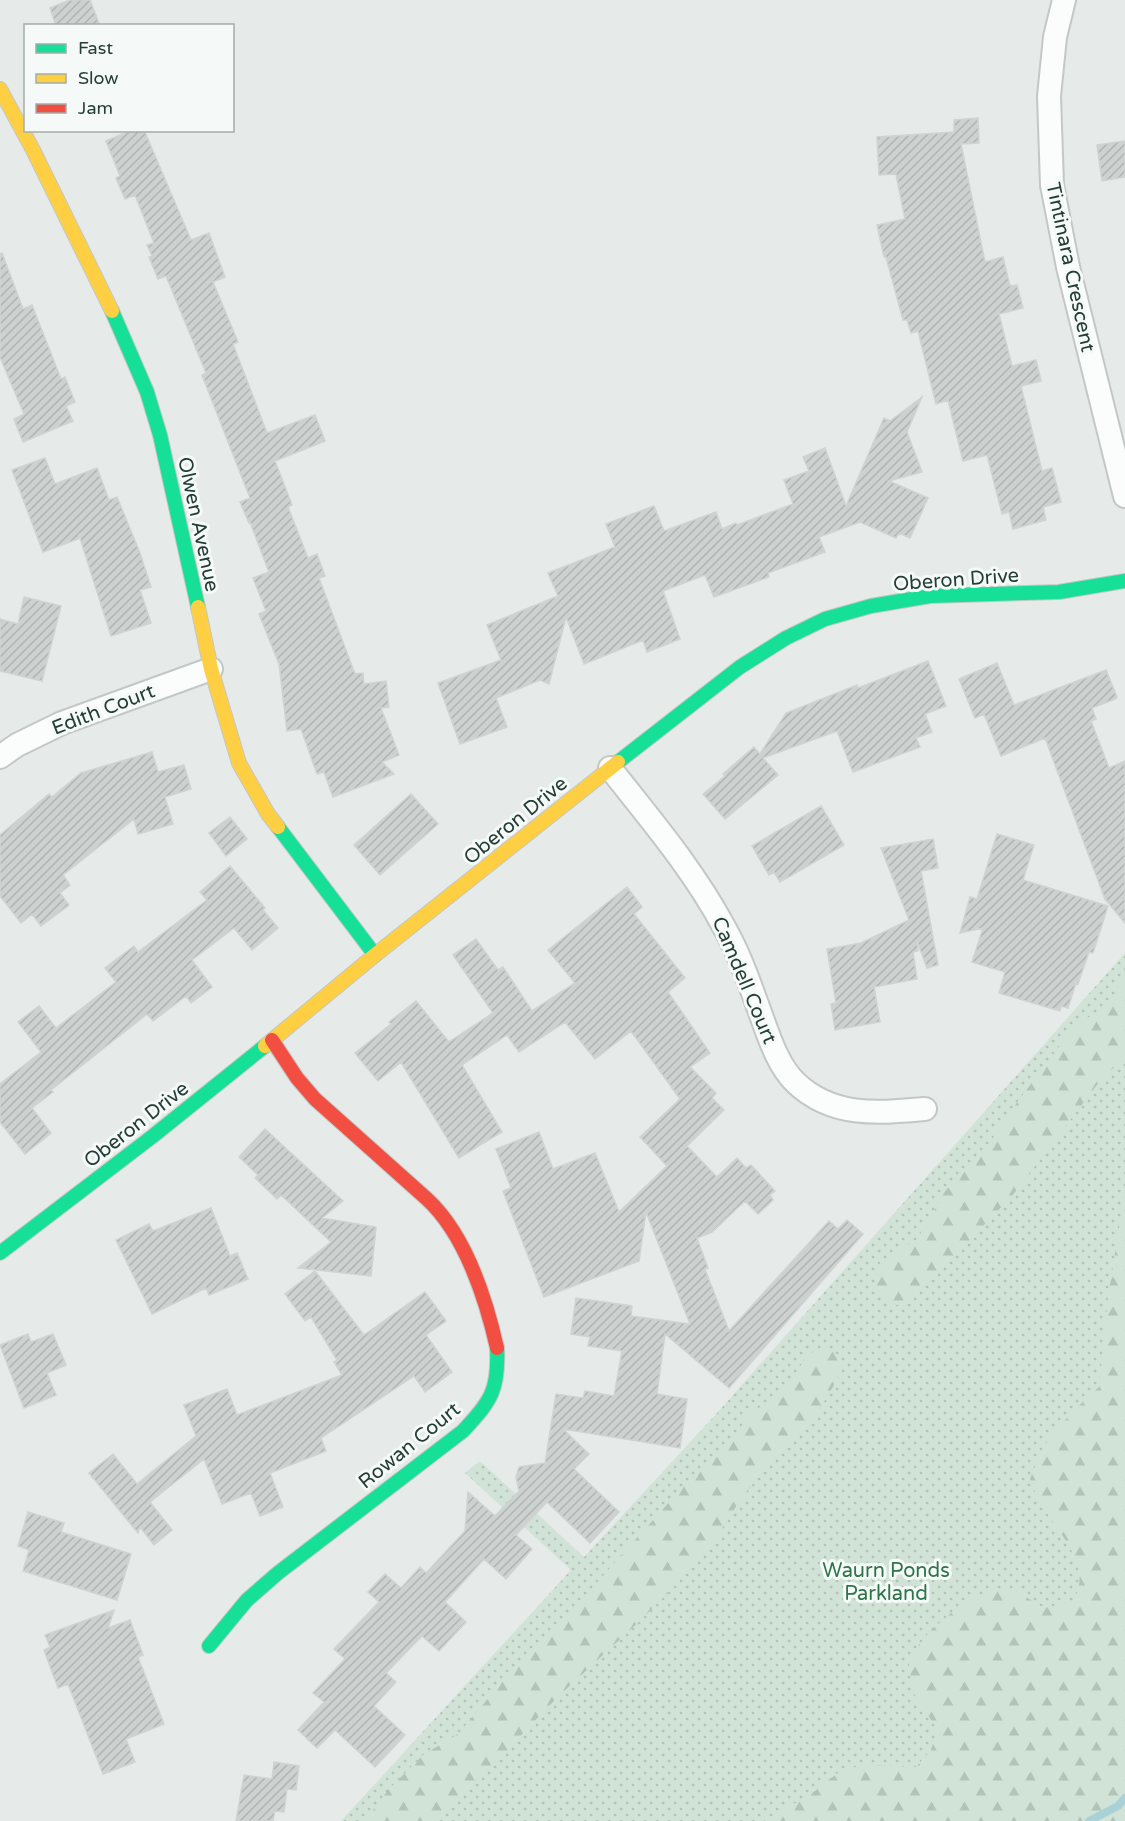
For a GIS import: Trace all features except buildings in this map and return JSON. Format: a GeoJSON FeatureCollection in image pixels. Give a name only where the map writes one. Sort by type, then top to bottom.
{"type":"FeatureCollection","features":[{"type":"Feature","properties":{"kind":"street","name":"Tintinara Crescent"},"geometry":{"type":"LineString","coordinates":[[1065,0],[1055,37],[1049,96],[1052,186],[1068,267],[1125,496]]}},
{"type":"Feature","properties":{"kind":"street","name":"Olwen Avenue"},"geometry":{"type":"LineString","coordinates":[[0,89],[108,301],[147,392],[160,435],[210,669],[239,763],[268,814],[375,954]]}},
{"type":"Feature","properties":{"kind":"street","name":"Oberon Drive"},"geometry":{"type":"LineString","coordinates":[[0,1254],[153,1136],[375,954],[526,837],[610,768],[740,667],[786,638],[825,619],[871,606],[930,597],[1059,592],[1125,581]]}},
{"type":"Feature","properties":{"kind":"street","name":"Edith Court"},"geometry":{"type":"LineString","coordinates":[[0,758],[17,745],[62,723],[210,669]]}},
{"type":"Feature","properties":{"kind":"street","name":"Camdell Court"},"geometry":{"type":"LineString","coordinates":[[610,768],[703,890],[741,962],[770,1040],[795,1083],[821,1101],[852,1111],[889,1112],[926,1109]]}},
{"type":"Feature","properties":{"kind":"street","name":"Rowan Court"},"geometry":{"type":"LineString","coordinates":[[209,1646],[247,1600],[278,1573],[463,1431],[481,1412],[495,1390],[499,1366],[496,1336],[482,1296],[449,1224],[431,1202],[315,1099],[297,1078],[272,1040]]}},
{"type":"Feature","properties":{"kind":"green space","name":"Waurn Ponds Parkland"},"geometry":{"type":"Polygon","coordinates":[[[1125,953],[1125,1821],[341,1821],[571,1570],[465,1473],[480,1461],[584,1557],[717,1413],[1125,953]]]}},
{"type":"Feature","properties":{"kind":"green space"},"geometry":{"type":"Polygon","coordinates":[[[1125,968],[1125,1058],[1103,1077],[1012,1196],[908,1304],[896,1305],[875,1291],[880,1262],[916,1240],[931,1218],[942,1194],[984,1153],[1001,1124],[1072,1029],[1113,1000],[1125,968]]]}},
{"type":"Feature","properties":{"kind":"green space"},"geometry":{"type":"Polygon","coordinates":[[[1125,1191],[1125,1821],[764,1821],[811,1794],[843,1769],[867,1765],[916,1767],[931,1750],[937,1729],[913,1692],[908,1658],[932,1629],[962,1604],[993,1589],[1018,1592],[1044,1608],[1072,1602],[1078,1588],[1079,1575],[1076,1561],[1062,1534],[1037,1497],[1030,1479],[1043,1447],[1072,1412],[1099,1387],[1108,1297],[1125,1191]]]}},
{"type":"Feature","properties":{"kind":"green space"},"geometry":{"type":"Polygon","coordinates":[[[817,1349],[831,1349],[844,1362],[826,1399],[801,1431],[747,1491],[711,1544],[674,1587],[551,1704],[437,1821],[365,1821],[388,1790],[423,1755],[458,1734],[524,1656],[581,1600],[700,1468],[721,1454],[738,1435],[746,1415],[774,1399],[793,1381],[804,1359],[817,1349]]]}},
{"type":"Feature","properties":{"kind":"waterway"},"geometry":{"type":"LineString","coordinates":[[1089,1821],[1118,1806],[1125,1798]]}},
{"type":"Feature","properties":{"kind":"traffic: fast"},"geometry":{"type":"LineString","coordinates":[[112,311],[147,392],[160,435],[198,607]]}},
{"type":"Feature","properties":{"kind":"traffic: fast"},"geometry":{"type":"LineString","coordinates":[[618,762],[740,667],[786,638],[825,619],[871,606],[930,596],[1059,592],[1125,581]]}},
{"type":"Feature","properties":{"kind":"traffic: fast"},"geometry":{"type":"LineString","coordinates":[[278,827],[375,955]]}},
{"type":"Feature","properties":{"kind":"traffic: fast"},"geometry":{"type":"LineString","coordinates":[[0,1253],[153,1136],[265,1046]]}},
{"type":"Feature","properties":{"kind":"traffic: fast"},"geometry":{"type":"LineString","coordinates":[[209,1646],[247,1600],[278,1573],[463,1431],[487,1403],[495,1385],[497,1348]]}},
{"type":"Feature","properties":{"kind":"traffic: slow"},"geometry":{"type":"LineString","coordinates":[[0,89],[33,150],[112,311]]}},
{"type":"Feature","properties":{"kind":"traffic: slow"},"geometry":{"type":"LineString","coordinates":[[198,607],[211,669],[239,763],[278,827]]}},
{"type":"Feature","properties":{"kind":"traffic: slow"},"geometry":{"type":"LineString","coordinates":[[265,1046],[375,955],[618,762]]}},
{"type":"Feature","properties":{"kind":"traffic: jam"},"geometry":{"type":"LineString","coordinates":[[272,1040],[297,1078],[315,1099],[440,1213],[452,1230],[472,1268],[487,1309],[497,1348]]}}]}
